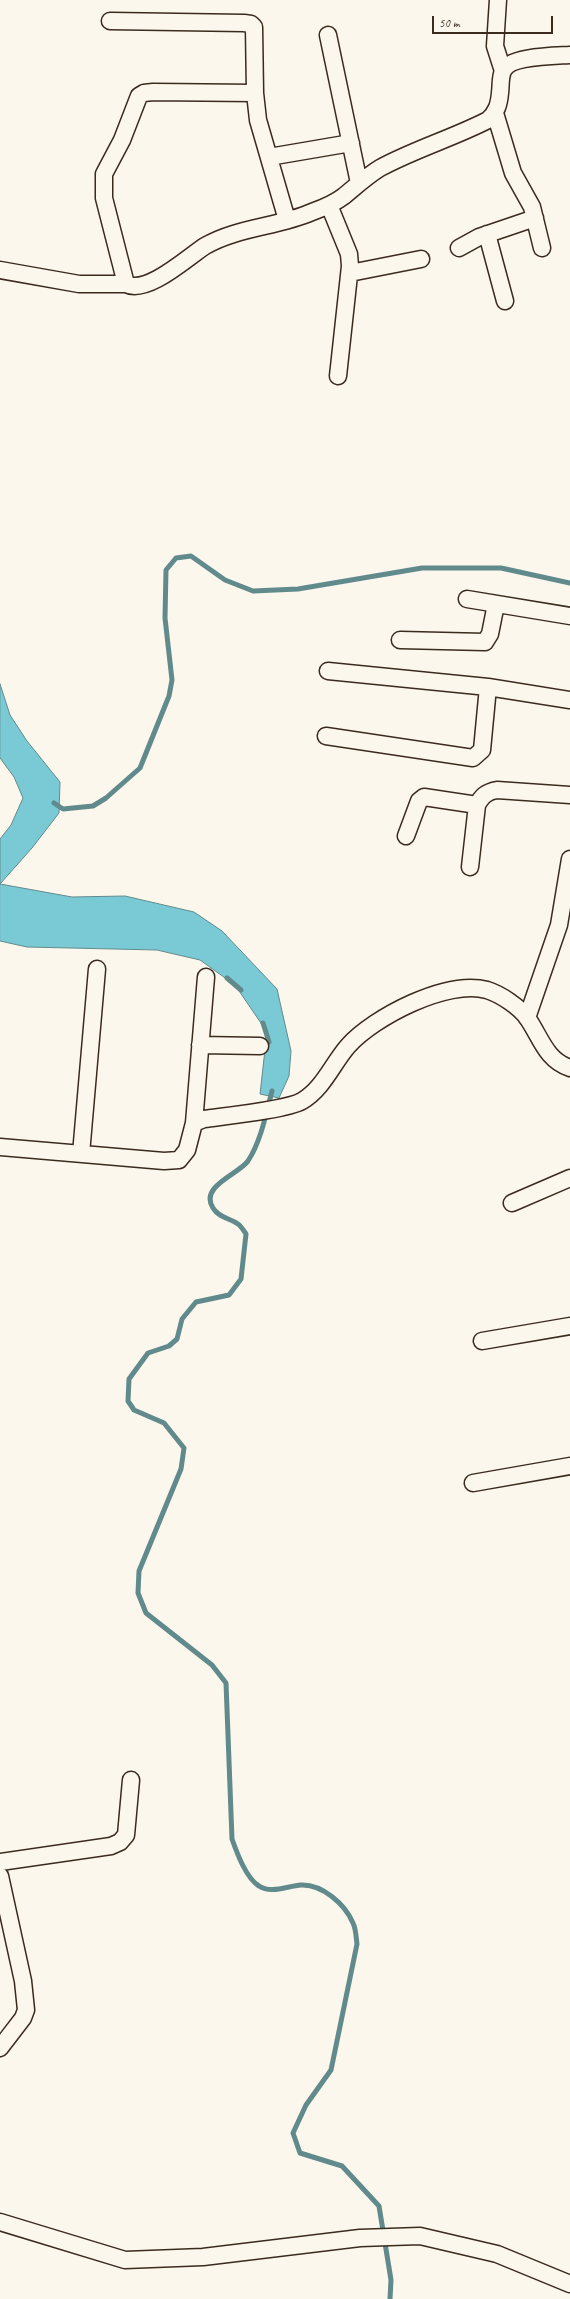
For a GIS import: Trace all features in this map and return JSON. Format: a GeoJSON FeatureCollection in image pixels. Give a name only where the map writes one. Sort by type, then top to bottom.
{"type":"FeatureCollection","features":[{"type":"Feature","properties":{"kind":"street"},"geometry":{"type":"LineString","coordinates":[[0,270],[79,284],[126,284],[130,286],[146,283],[160,277],[205,246],[219,240],[298,218],[328,205],[343,197],[390,163],[479,125],[495,113],[499,105],[503,71],[495,46],[498,0]]}},
{"type":"Feature","properties":{"kind":"street"},"geometry":{"type":"LineString","coordinates":[[110,21],[251,24],[254,27],[255,93],[258,120],[287,220]]}},
{"type":"Feature","properties":{"kind":"street"},"geometry":{"type":"LineString","coordinates":[[328,35],[359,184]]}},
{"type":"Feature","properties":{"kind":"street"},"geometry":{"type":"LineString","coordinates":[[503,71],[508,65],[517,60],[570,54]]}},
{"type":"Feature","properties":{"kind":"street"},"geometry":{"type":"LineString","coordinates":[[126,284],[104,198],[104,180],[109,163],[122,140],[139,96],[144,92],[255,93]]}},
{"type":"Feature","properties":{"kind":"street"},"geometry":{"type":"LineString","coordinates":[[495,113],[513,173],[528,197],[542,248]]}},
{"type":"Feature","properties":{"kind":"street"},"geometry":{"type":"LineString","coordinates":[[269,157],[351,143]]}},
{"type":"Feature","properties":{"kind":"street"},"geometry":{"type":"LineString","coordinates":[[328,205],[349,254],[350,273],[338,376]]}},
{"type":"Feature","properties":{"kind":"street"},"geometry":{"type":"LineString","coordinates":[[459,248],[487,234],[535,218]]}},
{"type":"Feature","properties":{"kind":"street"},"geometry":{"type":"LineString","coordinates":[[487,234],[504,302]]}},
{"type":"Feature","properties":{"kind":"street"},"geometry":{"type":"LineString","coordinates":[[350,273],[422,259]]}},
{"type":"Feature","properties":{"kind":"street"},"geometry":{"type":"LineString","coordinates":[[467,599],[570,616]]}},
{"type":"Feature","properties":{"kind":"street"},"geometry":{"type":"LineString","coordinates":[[400,640],[485,642],[490,634],[496,604]]}},
{"type":"Feature","properties":{"kind":"street"},"geometry":{"type":"LineString","coordinates":[[328,671],[488,688],[570,700]]}},
{"type":"Feature","properties":{"kind":"street"},"geometry":{"type":"LineString","coordinates":[[326,736],[473,758],[482,750],[488,688]]}},
{"type":"Feature","properties":{"kind":"street"},"geometry":{"type":"LineString","coordinates":[[470,867],[477,805],[482,797],[488,792],[497,790],[570,795]]}},
{"type":"Feature","properties":{"kind":"street"},"geometry":{"type":"LineString","coordinates":[[406,836],[419,801],[424,797],[477,805]]}},
{"type":"Feature","properties":{"kind":"street"},"geometry":{"type":"LineString","coordinates":[[527,1018],[559,924],[570,859]]}},
{"type":"Feature","properties":{"kind":"street"},"geometry":{"type":"LineString","coordinates":[[80,1154],[97,969]]}},
{"type":"Feature","properties":{"kind":"street"},"geometry":{"type":"LineString","coordinates":[[0,1147],[164,1161],[179,1160],[187,1150],[194,1123],[206,977]]}},
{"type":"Feature","properties":{"kind":"street"},"geometry":{"type":"LineString","coordinates":[[194,1123],[204,1119],[286,1106],[302,1101],[316,1090],[349,1045],[364,1031],[407,1005],[430,995],[468,988],[486,990],[504,998],[527,1018],[539,1041],[550,1056],[570,1068]]}},
{"type":"Feature","properties":{"kind":"street"},"geometry":{"type":"LineString","coordinates":[[200,1045],[260,1046]]}},
{"type":"Feature","properties":{"kind":"street"},"geometry":{"type":"LineString","coordinates":[[512,1203],[570,1178]]}},
{"type":"Feature","properties":{"kind":"street"},"geometry":{"type":"LineString","coordinates":[[482,1341],[570,1326]]}},
{"type":"Feature","properties":{"kind":"street"},"geometry":{"type":"LineString","coordinates":[[473,1483],[570,1466]]}},
{"type":"Feature","properties":{"kind":"street"},"geometry":{"type":"LineString","coordinates":[[0,1862],[112,1846],[120,1842],[126,1835],[131,1780]]}},
{"type":"Feature","properties":{"kind":"street"},"geometry":{"type":"LineString","coordinates":[[0,1876],[23,1981],[26,2010],[23,2018],[0,2048]]}},
{"type":"Feature","properties":{"kind":"street"},"geometry":{"type":"LineString","coordinates":[[0,2222],[125,2260],[203,2257],[360,2238],[420,2236],[497,2254],[570,2284]]}},
{"type":"Feature","properties":{"kind":"water"},"geometry":{"type":"Polygon","coordinates":[[[0,684],[10,715],[27,741],[60,782],[59,813],[32,848],[0,884],[0,839],[11,825],[23,798],[14,777],[0,758],[0,684]]]}},
{"type":"Feature","properties":{"kind":"water"},"geometry":{"type":"Polygon","coordinates":[[[0,884],[72,897],[125,896],[194,912],[222,931],[277,989],[291,1051],[289,1076],[279,1098],[260,1094],[267,1032],[235,985],[200,960],[157,950],[27,947],[0,941],[0,884]]]}},
{"type":"Feature","properties":{"kind":"waterway"},"geometry":{"type":"LineString","coordinates":[[54,803],[63,809],[93,806],[106,798],[140,768],[169,696],[172,680],[165,618],[166,570],[176,558],[191,556],[225,580],[253,591],[298,589],[422,568],[501,568],[570,583]]}},
{"type":"Feature","properties":{"kind":"waterway"},"geometry":{"type":"LineString","coordinates":[[227,978],[241,990]]}},
{"type":"Feature","properties":{"kind":"waterway"},"geometry":{"type":"LineString","coordinates":[[263,1023],[269,1042]]}},
{"type":"Feature","properties":{"kind":"waterway"},"geometry":{"type":"LineString","coordinates":[[272,1091],[263,1127],[253,1153],[243,1166],[222,1181],[211,1193],[210,1200],[215,1211],[221,1216],[238,1224],[246,1234],[241,1279],[229,1295],[196,1302],[182,1319],[177,1339],[169,1346],[148,1353],[129,1379],[128,1401],[134,1410],[164,1423],[184,1448],[181,1469],[139,1571],[138,1593],[146,1613],[212,1665],[226,1683],[232,1839],[239,1858],[246,1871],[254,1882],[264,1888],[274,1889],[301,1885],[317,1888],[332,1896],[339,1902],[354,1925],[357,1944],[331,2070],[306,2105],[293,2133],[300,2153],[342,2166],[379,2206],[391,2280],[390,2299]]}}]}
